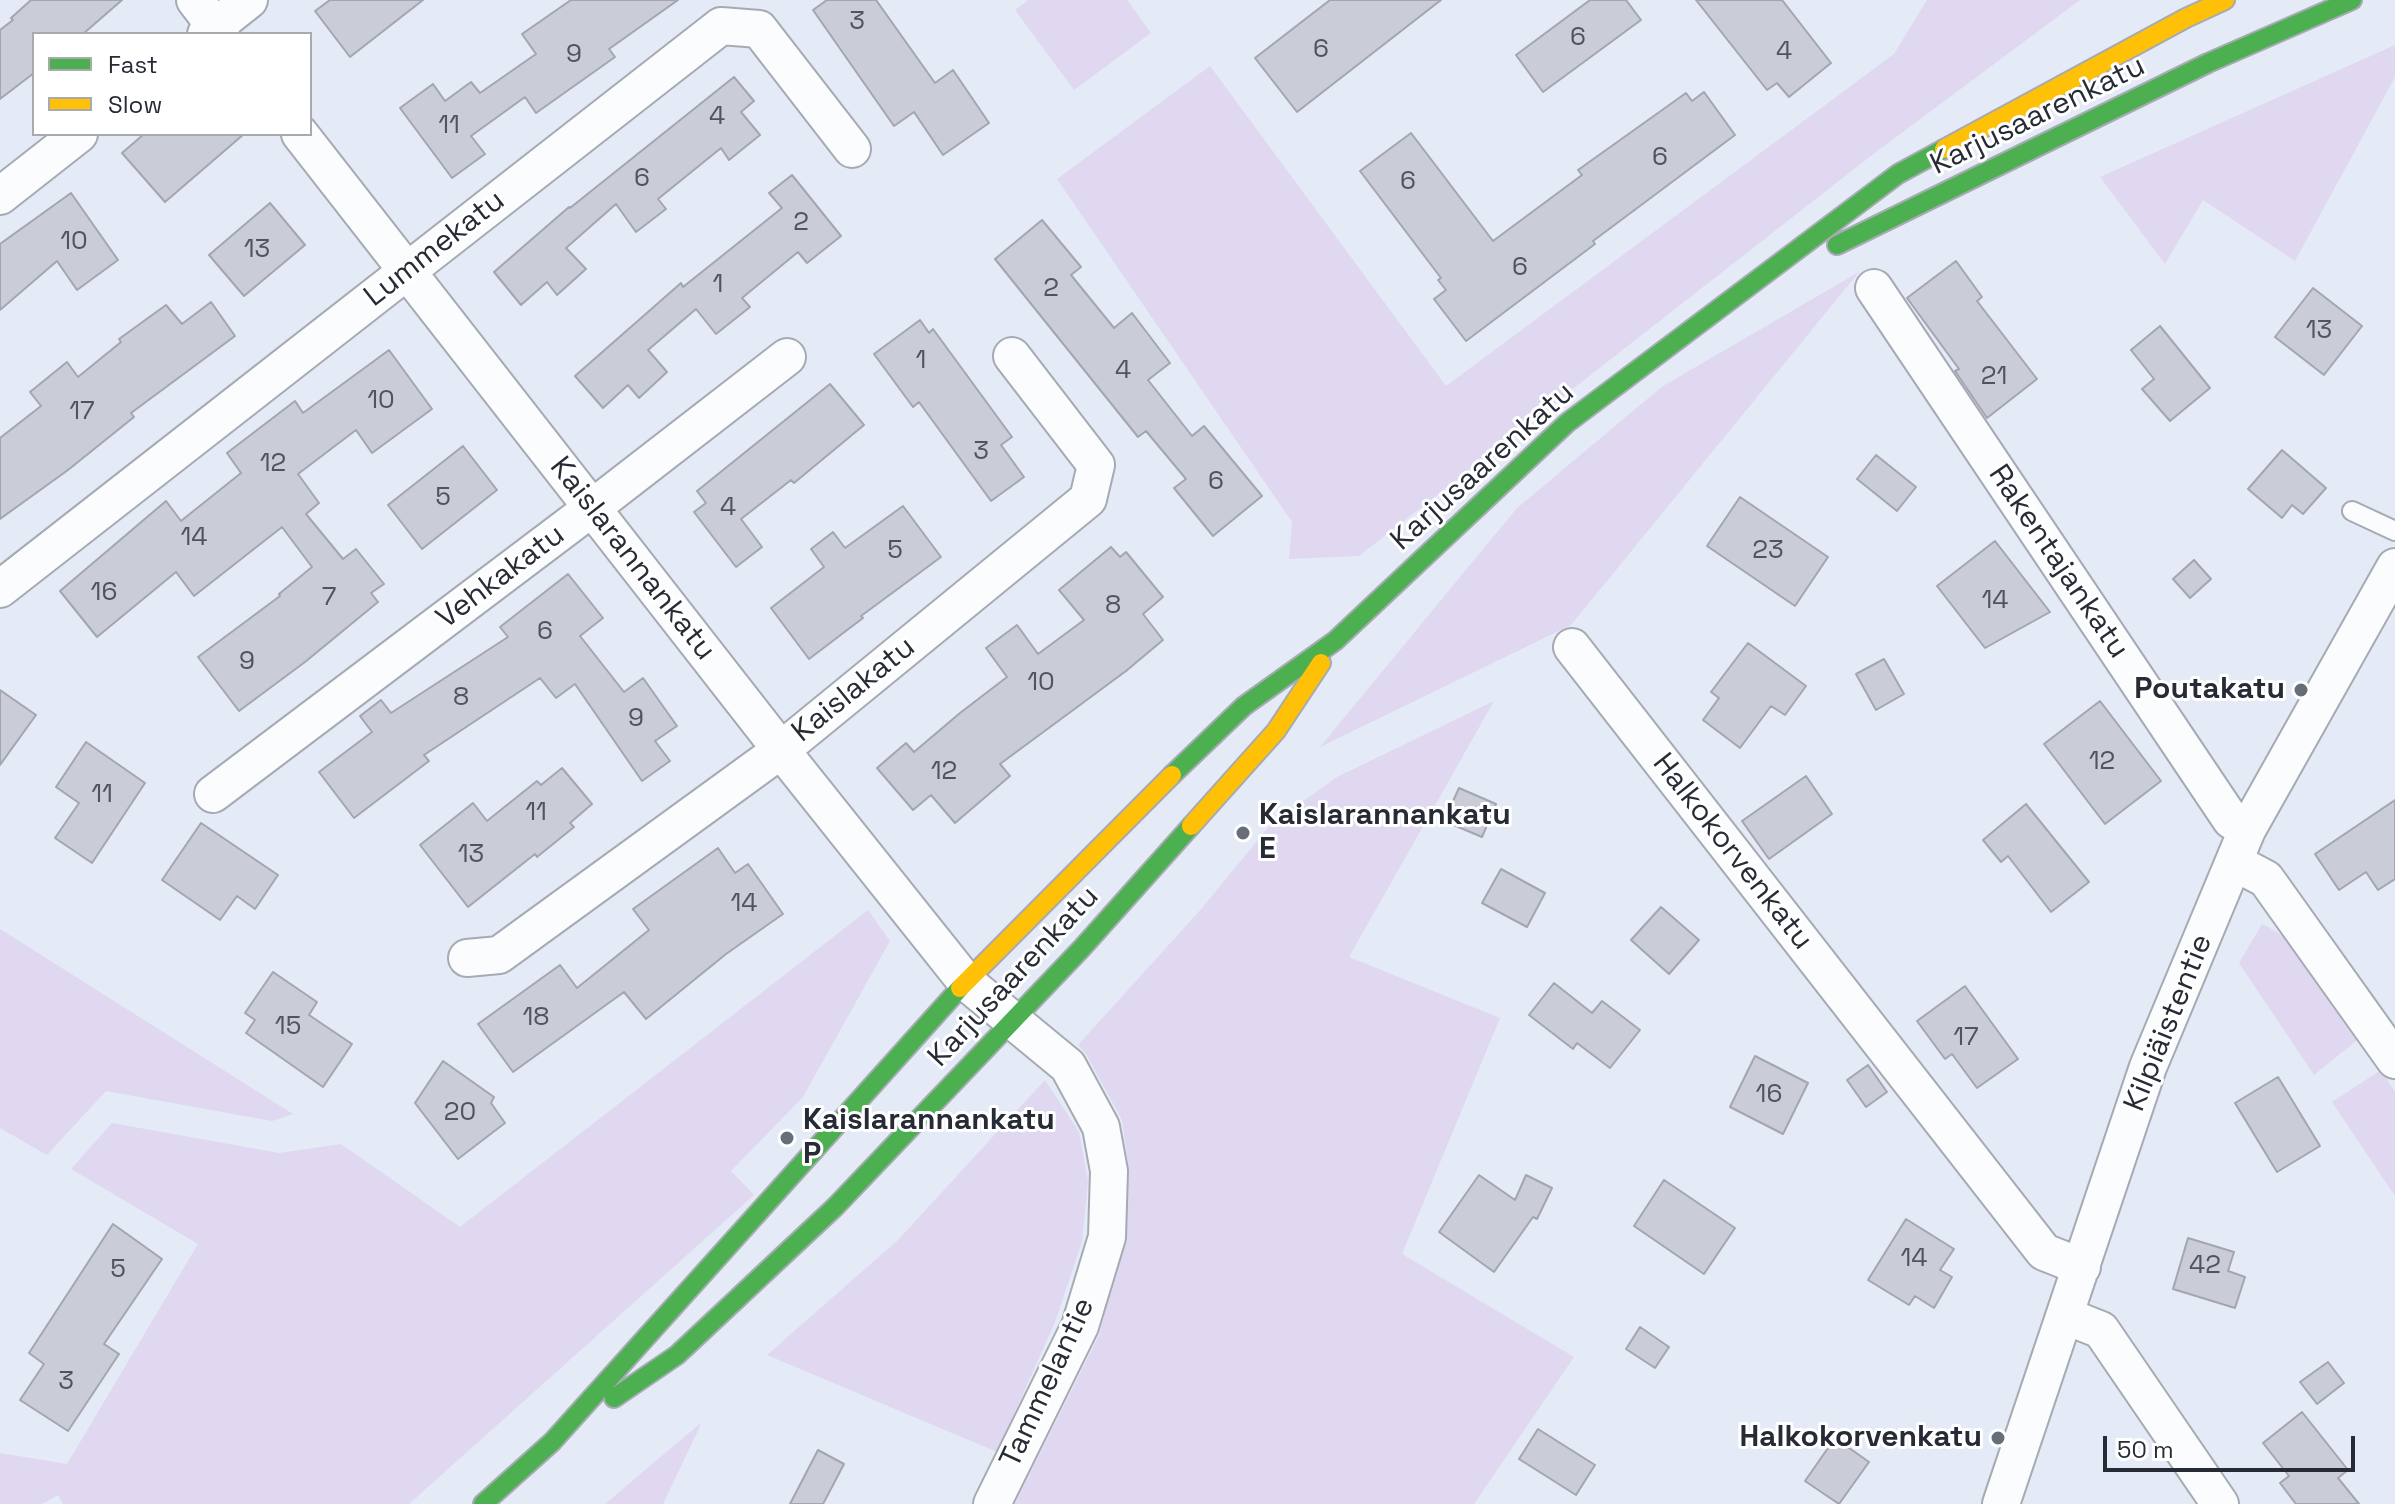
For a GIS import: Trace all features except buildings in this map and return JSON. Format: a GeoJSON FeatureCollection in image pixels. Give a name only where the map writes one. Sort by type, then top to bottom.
{"type":"FeatureCollection","features":[{"type":"Feature","properties":{"kind":"street"},"geometry":{"type":"LineString","coordinates":[[210,24],[249,0]]}},
{"type":"Feature","properties":{"kind":"street","name":"Karjusaarenkatu"},"geometry":{"type":"LineString","coordinates":[[483,1504],[552,1442],[966,982],[1154,792],[1244,706],[1335,641],[1567,423],[1898,174],[2182,9],[2225,0]]}},
{"type":"Feature","properties":{"kind":"street","name":"Karjusaarenkatu"},"geometry":{"type":"LineString","coordinates":[[1751,286],[2208,63],[2352,0]]}},
{"type":"Feature","properties":{"kind":"street"},"geometry":{"type":"LineString","coordinates":[[2182,9],[2208,63]]}},
{"type":"Feature","properties":{"kind":"street","name":"Lummekatu"},"geometry":{"type":"LineString","coordinates":[[0,589],[721,26],[759,29],[852,149]]}},
{"type":"Feature","properties":{"kind":"street"},"geometry":{"type":"LineString","coordinates":[[0,196],[76,136]]}},
{"type":"Feature","properties":{"kind":"street","name":"Kaislarannankatu"},"geometry":{"type":"LineString","coordinates":[[302,136],[966,982]]}},
{"type":"Feature","properties":{"kind":"street","name":"Rakentajankatu"},"geometry":{"type":"LineString","coordinates":[[1874,288],[2231,820],[2241,846],[2395,1060]]}},
{"type":"Feature","properties":{"kind":"street","name":"Kaislakatu"},"geometry":{"type":"LineString","coordinates":[[467,958],[499,955],[781,750],[1088,499],[1096,465],[1012,356]]}},
{"type":"Feature","properties":{"kind":"street","name":"Vehkakatu"},"geometry":{"type":"LineString","coordinates":[[213,794],[787,357]]}},
{"type":"Feature","properties":{"kind":"street","name":"Kilpiäistentie"},"geometry":{"type":"LineString","coordinates":[[2001,1504],[2148,1067],[2241,846],[2390,589]]}},
{"type":"Feature","properties":{"kind":"street","name":"Karjusaarenkatu"},"geometry":{"type":"LineString","coordinates":[[552,1442],[677,1355],[835,1207],[1082,948],[1276,731],[1335,641]]}},
{"type":"Feature","properties":{"kind":"street","name":"Halkokorvenkatu"},"geometry":{"type":"LineString","coordinates":[[1572,647],[2044,1252],[2082,1267]]}},
{"type":"Feature","properties":{"kind":"street","name":"Tammelantie"},"geometry":{"type":"LineString","coordinates":[[966,982],[1068,1066],[1101,1127],[1109,1171],[1107,1237],[1080,1326],[992,1504]]}},
{"type":"Feature","properties":{"kind":"street"},"geometry":{"type":"LineString","coordinates":[[2066,1316],[2101,1330],[2220,1504]]}},
{"type":"Feature","properties":{"kind":"lane"},"geometry":{"type":"LineString","coordinates":[[2352,511],[2395,531]]}},
{"type":"Feature","properties":{"kind":"shaded area"},"geometry":{"type":"Polygon","coordinates":[[[1029,0],[1127,0],[1151,33],[1074,90],[1015,10],[1029,0]]]}},
{"type":"Feature","properties":{"kind":"shaded area"},"geometry":{"type":"Polygon","coordinates":[[[1927,0],[2080,0],[1872,155],[1359,556],[1289,559],[1292,522],[1057,179],[1210,66],[1446,386],[1894,54],[1927,0]]]}},
{"type":"Feature","properties":{"kind":"shaded area"},"geometry":{"type":"Polygon","coordinates":[[[2395,45],[2395,77],[2295,261],[2203,200],[2165,264],[2100,177],[2395,45]]]}},
{"type":"Feature","properties":{"kind":"shaded area"},"geometry":{"type":"Polygon","coordinates":[[[1859,272],[1571,625],[1320,747],[1517,508],[1663,386],[1859,272]]]}},
{"type":"Feature","properties":{"kind":"shaded area"},"geometry":{"type":"Polygon","coordinates":[[[1494,701],[1349,957],[1500,1018],[1402,1254],[1574,1357],[1474,1504],[1015,1504],[1099,1335],[1123,1242],[1129,1171],[1122,1120],[1078,1045],[1203,907],[1270,825],[1337,777],[1494,701]]]}},
{"type":"Feature","properties":{"kind":"shaded area"},"geometry":{"type":"Polygon","coordinates":[[[868,910],[890,941],[803,1097],[731,1171],[754,1195],[409,1504],[63,1504],[58,1495],[42,1504],[0,1504],[0,1453],[67,1464],[198,1244],[71,1169],[112,1123],[279,1153],[341,1144],[460,1227],[868,910]]]}},
{"type":"Feature","properties":{"kind":"shaded area"},"geometry":{"type":"Polygon","coordinates":[[[2262,924],[2293,941],[2361,1037],[2314,1075],[2239,963],[2262,924]]]}},
{"type":"Feature","properties":{"kind":"shaded area"},"geometry":{"type":"Polygon","coordinates":[[[0,929],[293,1114],[272,1121],[106,1091],[47,1155],[0,1128],[0,929]]]}},
{"type":"Feature","properties":{"kind":"shaded area"},"geometry":{"type":"Polygon","coordinates":[[[2381,1070],[2395,1092],[2395,1196],[2332,1102],[2381,1070]]]}},
{"type":"Feature","properties":{"kind":"shaded area"},"geometry":{"type":"Polygon","coordinates":[[[1045,1080],[1079,1132],[1088,1181],[1082,1242],[1055,1322],[997,1452],[767,1355],[898,1240],[1045,1080]]]}},
{"type":"Feature","properties":{"kind":"shaded area"},"geometry":{"type":"Polygon","coordinates":[[[702,1422],[663,1504],[605,1504],[702,1422]]]}},
{"type":"Feature","properties":{"kind":"traffic: fast"},"geometry":{"type":"LineString","coordinates":[[1837,245],[2208,63],[2352,0]]}},
{"type":"Feature","properties":{"kind":"traffic: fast"},"geometry":{"type":"LineString","coordinates":[[1172,775],[1244,706],[1335,641],[1567,423],[1898,174],[1944,149]]}},
{"type":"Feature","properties":{"kind":"traffic: fast"},"geometry":{"type":"LineString","coordinates":[[614,1398],[677,1355],[835,1207],[1082,948],[1191,826]]}},
{"type":"Feature","properties":{"kind":"traffic: fast"},"geometry":{"type":"LineString","coordinates":[[483,1504],[552,1442],[960,988]]}},
{"type":"Feature","properties":{"kind":"traffic: slow"},"geometry":{"type":"LineString","coordinates":[[1944,149],[2225,0]]}},
{"type":"Feature","properties":{"kind":"traffic: slow"},"geometry":{"type":"LineString","coordinates":[[1191,826],[1276,731],[1321,663]]}},
{"type":"Feature","properties":{"kind":"traffic: slow"},"geometry":{"type":"LineString","coordinates":[[960,988],[1172,775]]}},
{"type":"Feature","properties":{"kind":"place","name":"Poutakatu"},"geometry":{"type":"Point","coordinates":[2301,690]}},
{"type":"Feature","properties":{"kind":"place","name":"Kaislarannankatu E"},"geometry":{"type":"Point","coordinates":[1243,833]}},
{"type":"Feature","properties":{"kind":"place","name":"Kaislarannankatu P"},"geometry":{"type":"Point","coordinates":[787,1138]}},
{"type":"Feature","properties":{"kind":"place","name":"Halkokorvenkatu"},"geometry":{"type":"Point","coordinates":[1998,1438]}}]}
